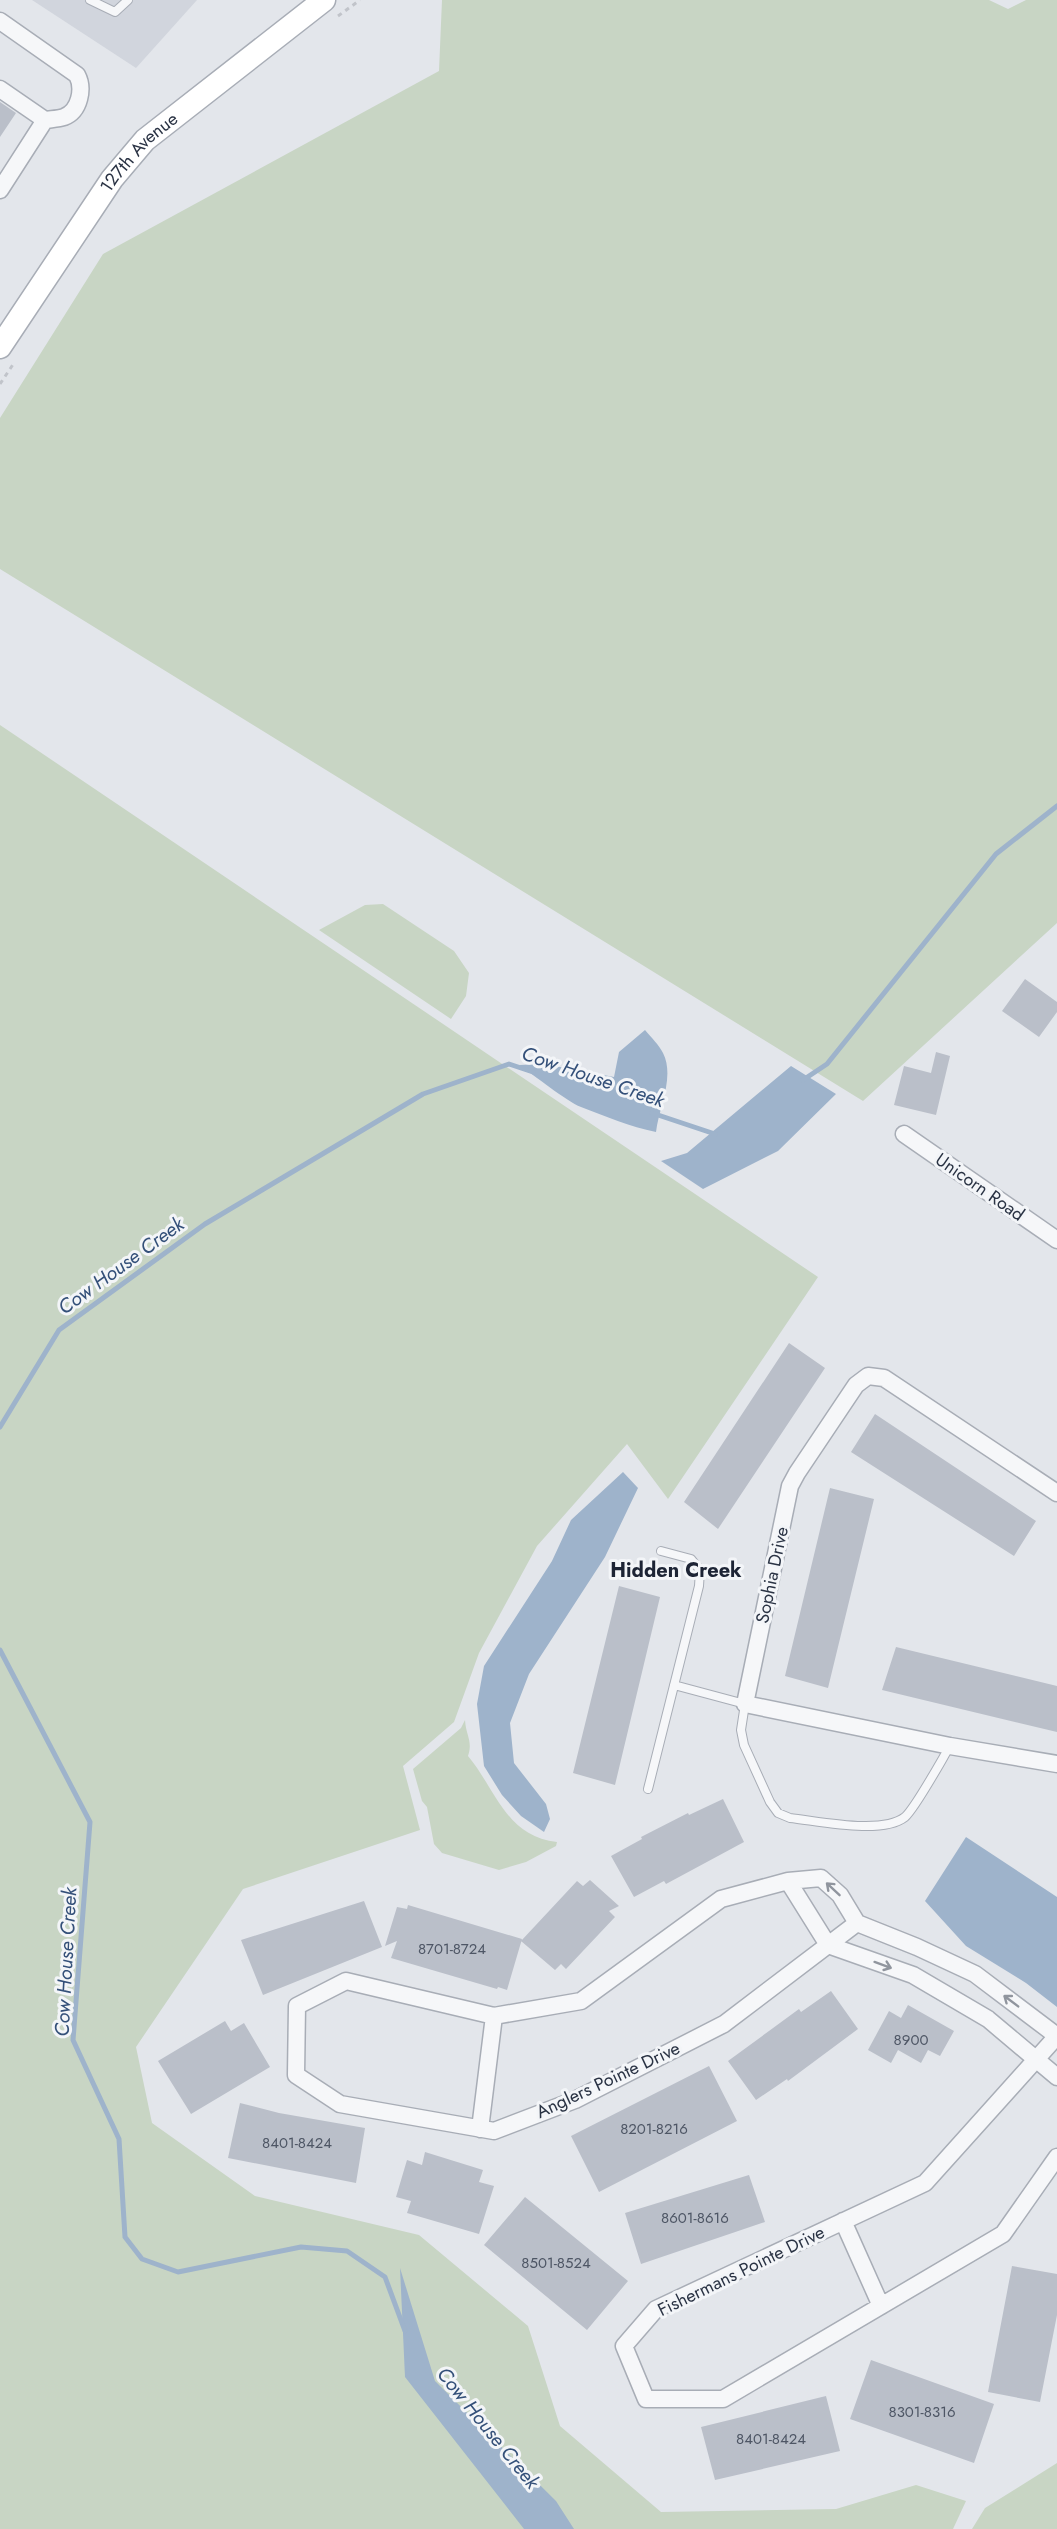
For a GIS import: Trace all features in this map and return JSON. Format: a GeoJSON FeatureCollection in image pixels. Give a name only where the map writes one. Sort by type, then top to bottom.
{"type":"FeatureCollection","features":[{"type":"Feature","properties":{"kind":"street","name":"127th Avenue"},"geometry":{"type":"LineString","coordinates":[[8,354],[112,179],[145,140],[328,10]]}},
{"type":"Feature","properties":{"kind":"street"},"geometry":{"type":"LineString","coordinates":[[0,21],[77,75],[81,82],[81,90],[75,108],[66,117],[45,120],[0,89]]}},
{"type":"Feature","properties":{"kind":"street"},"geometry":{"type":"LineString","coordinates":[[0,190],[45,120]]}},
{"type":"Feature","properties":{"kind":"street","name":"Unicorn Road"},"geometry":{"type":"LineString","coordinates":[[904,1134],[1057,1240]]}},
{"type":"Feature","properties":{"kind":"street","name":"Sophia Drive"},"geometry":{"type":"LineString","coordinates":[[745,1704],[790,1486],[796,1473],[856,1385],[868,1376],[884,1378],[1057,1493]]}},
{"type":"Feature","properties":{"kind":"street"},"geometry":{"type":"LineString","coordinates":[[745,1704],[950,1746],[1057,1764]]}},
{"type":"Feature","properties":{"kind":"street"},"geometry":{"type":"LineString","coordinates":[[1057,2036],[975,1974],[857,1923],[840,1895],[821,1878],[788,1881],[828,1945],[913,1975],[988,2019],[1057,2077]]}},
{"type":"Feature","properties":{"kind":"street","name":"Anglers Pointe Drive"},"geometry":{"type":"LineString","coordinates":[[788,1881],[721,1899],[581,2001],[494,2016],[346,1981],[297,2006],[296,2075],[340,2104],[494,2131],[575,2100],[724,2024],[857,1923]]}},
{"type":"Feature","properties":{"kind":"street"},"geometry":{"type":"LineString","coordinates":[[913,1975],[924,1950]]}},
{"type":"Feature","properties":{"kind":"street"},"geometry":{"type":"LineString","coordinates":[[480,2129],[494,2016]]}},
{"type":"Feature","properties":{"kind":"street","name":"Fishermans Pointe Drive"},"geometry":{"type":"LineString","coordinates":[[1057,2036],[925,2183],[656,2309],[624,2346],[646,2399],[723,2399],[881,2306],[1003,2234],[1057,2157]]}},
{"type":"Feature","properties":{"kind":"street"},"geometry":{"type":"LineString","coordinates":[[843,2221],[881,2306]]}},
{"type":"Feature","properties":{"kind":"lane"},"geometry":{"type":"LineString","coordinates":[[90,0],[115,12],[128,0]]}},
{"type":"Feature","properties":{"kind":"lane"},"geometry":{"type":"LineString","coordinates":[[648,1789],[699,1586],[700,1570],[691,1559],[661,1551]]}},
{"type":"Feature","properties":{"kind":"lane"},"geometry":{"type":"LineString","coordinates":[[674,1685],[745,1704],[741,1730],[744,1745],[770,1802],[778,1813],[790,1818],[876,1826],[892,1824],[906,1816],[950,1746]]}},
{"type":"Feature","properties":{"kind":"path"},"geometry":{"type":"LineString","coordinates":[[328,10],[360,0]]}},
{"type":"Feature","properties":{"kind":"path"},"geometry":{"type":"LineString","coordinates":[[0,384],[8,354]]}},
{"type":"Feature","properties":{"kind":"shaded area"},"geometry":{"type":"Polygon","coordinates":[[[32,0],[197,0],[136,68],[32,0]]]}},
{"type":"Feature","properties":{"kind":"green space"},"geometry":{"type":"Polygon","coordinates":[[[442,0],[989,0],[1008,9],[1026,0],[1057,0],[1057,923],[863,1101],[0,569],[0,418],[103,254],[439,71],[442,0]]]}},
{"type":"Feature","properties":{"kind":"green space"},"geometry":{"type":"Polygon","coordinates":[[[0,725],[818,1277],[668,1499],[627,1444],[537,1546],[479,1653],[454,1722],[403,1766],[420,1830],[243,1889],[136,2047],[152,2123],[255,2196],[419,2235],[528,2326],[560,2426],[661,2512],[836,2509],[916,2485],[966,2501],[953,2529],[0,2529],[0,725]]]}},
{"type":"Feature","properties":{"kind":"green space"},"geometry":{"type":"Polygon","coordinates":[[[383,904],[454,951],[469,973],[466,996],[451,1019],[319,930],[365,905],[383,904]]]}},
{"type":"Feature","properties":{"kind":"green space"},"geometry":{"type":"Polygon","coordinates":[[[465,1720],[470,1742],[468,1756],[504,1809],[525,1831],[557,1842],[556,1846],[526,1862],[499,1870],[442,1853],[434,1844],[427,1807],[422,1801],[413,1769],[461,1728],[465,1720]]]}},
{"type":"Feature","properties":{"kind":"green space"},"geometry":{"type":"Polygon","coordinates":[[[1057,2463],[1057,2529],[972,2529],[985,2508],[1057,2463]]]}},
{"type":"Feature","properties":{"kind":"water"},"geometry":{"type":"Polygon","coordinates":[[[645,1030],[663,1053],[666,1062],[667,1082],[656,1132],[581,1107],[519,1065],[544,1064],[614,1077],[619,1052],[645,1030]]]}},
{"type":"Feature","properties":{"kind":"water"},"geometry":{"type":"Polygon","coordinates":[[[791,1066],[836,1094],[778,1151],[703,1189],[661,1161],[687,1153],[791,1066]]]}},
{"type":"Feature","properties":{"kind":"water"},"geometry":{"type":"Polygon","coordinates":[[[623,1472],[638,1488],[605,1557],[529,1674],[510,1723],[514,1763],[546,1804],[550,1819],[544,1832],[521,1816],[502,1795],[484,1766],[477,1704],[484,1666],[552,1561],[571,1520],[623,1472]]]}},
{"type":"Feature","properties":{"kind":"water"},"geometry":{"type":"Polygon","coordinates":[[[966,1837],[1057,1897],[1057,2007],[1026,1983],[966,1946],[925,1901],[966,1837]]]}},
{"type":"Feature","properties":{"kind":"water"},"geometry":{"type":"Polygon","coordinates":[[[400,2268],[435,2381],[556,2501],[574,2529],[524,2529],[405,2377],[400,2268]]]}},
{"type":"Feature","properties":{"kind":"building"},"geometry":{"type":"Polygon","coordinates":[[[0,102],[16,113],[0,137],[0,102]]]}},
{"type":"Feature","properties":{"kind":"building"},"geometry":{"type":"Polygon","coordinates":[[[1025,979],[1057,1002],[1057,1012],[1039,1037],[1002,1011],[1025,979]]]}},
{"type":"Feature","properties":{"kind":"building"},"geometry":{"type":"Polygon","coordinates":[[[936,1052],[950,1056],[936,1115],[894,1105],[904,1066],[931,1073],[936,1052]]]}},
{"type":"Feature","properties":{"kind":"building"},"geometry":{"type":"Polygon","coordinates":[[[789,1343],[825,1368],[718,1529],[684,1502],[789,1343]]]}},
{"type":"Feature","properties":{"kind":"building"},"geometry":{"type":"Polygon","coordinates":[[[875,1414],[1036,1521],[1014,1556],[851,1452],[875,1414]]]}},
{"type":"Feature","properties":{"kind":"building"},"geometry":{"type":"Polygon","coordinates":[[[830,1488],[874,1499],[828,1688],[785,1676],[830,1488]]]}},
{"type":"Feature","properties":{"kind":"building"},"geometry":{"type":"Polygon","coordinates":[[[619,1586],[660,1597],[615,1785],[573,1773],[619,1586]]]}},
{"type":"Feature","properties":{"kind":"building"},"geometry":{"type":"Polygon","coordinates":[[[896,1647],[1057,1686],[1057,1732],[882,1690],[896,1647]]]}},
{"type":"Feature","properties":{"kind":"building"},"geometry":{"type":"Polygon","coordinates":[[[723,1799],[744,1842],[666,1884],[664,1881],[634,1897],[611,1856],[642,1839],[641,1837],[688,1813],[689,1815],[723,1799]]]}},
{"type":"Feature","properties":{"kind":"building"},"geometry":{"type":"Polygon","coordinates":[[[590,1880],[619,1906],[609,1911],[615,1917],[566,1969],[561,1964],[555,1970],[521,1941],[577,1881],[583,1886],[590,1880]]]}},
{"type":"Feature","properties":{"kind":"building"},"geometry":{"type":"Polygon","coordinates":[[[364,1901],[382,1947],[263,1995],[241,1940],[364,1901]]]}},
{"type":"Feature","properties":{"kind":"building"},"geometry":{"type":"Polygon","coordinates":[[[408,1905],[522,1939],[507,1990],[391,1958],[397,1941],[385,1946],[397,1907],[407,1909],[408,1905]]]}},
{"type":"Feature","properties":{"kind":"building"},"geometry":{"type":"Polygon","coordinates":[[[831,1991],[858,2029],[788,2081],[787,2079],[756,2100],[728,2061],[799,2009],[801,2012],[831,1991]]]}},
{"type":"Feature","properties":{"kind":"building"},"geometry":{"type":"Polygon","coordinates":[[[908,2005],[954,2031],[940,2056],[928,2050],[921,2063],[898,2050],[891,2063],[868,2050],[889,2011],[901,2018],[908,2005]]]}},
{"type":"Feature","properties":{"kind":"building"},"geometry":{"type":"Polygon","coordinates":[[[225,2021],[231,2031],[244,2023],[270,2067],[191,2114],[158,2061],[225,2021]]]}},
{"type":"Feature","properties":{"kind":"building"},"geometry":{"type":"Polygon","coordinates":[[[709,2066],[737,2121],[599,2192],[571,2136],[709,2066]]]}},
{"type":"Feature","properties":{"kind":"building"},"geometry":{"type":"Polygon","coordinates":[[[240,2103],[279,2113],[365,2128],[356,2183],[228,2158],[240,2103]]]}},
{"type":"Feature","properties":{"kind":"building"},"geometry":{"type":"Polygon","coordinates":[[[425,2152],[483,2170],[479,2182],[494,2186],[479,2234],[407,2213],[411,2201],[396,2197],[407,2160],[422,2165],[425,2152]]]}},
{"type":"Feature","properties":{"kind":"building"},"geometry":{"type":"Polygon","coordinates":[[[749,2175],[765,2222],[641,2264],[625,2213],[749,2175]]]}},
{"type":"Feature","properties":{"kind":"building"},"geometry":{"type":"Polygon","coordinates":[[[525,2197],[628,2281],[587,2330],[484,2245],[525,2197]]]}},
{"type":"Feature","properties":{"kind":"building"},"geometry":{"type":"Polygon","coordinates":[[[1012,2266],[1057,2274],[1057,2315],[1040,2402],[988,2392],[1012,2266]]]}},
{"type":"Feature","properties":{"kind":"building"},"geometry":{"type":"Polygon","coordinates":[[[871,2360],[994,2404],[974,2463],[850,2419],[871,2360]]]}},
{"type":"Feature","properties":{"kind":"building"},"geometry":{"type":"Polygon","coordinates":[[[826,2396],[840,2451],[715,2480],[701,2427],[826,2396]]]}},
{"type":"Feature","properties":{"kind":"waterway","name":"Cow House Creek"},"geometry":{"type":"LineString","coordinates":[[803,1080],[827,1064],[996,854],[1057,806]]}},
{"type":"Feature","properties":{"kind":"waterway","name":"Cow House Creek"},"geometry":{"type":"LineString","coordinates":[[0,1427],[59,1330],[205,1224],[423,1094],[509,1064],[533,1072]]}},
{"type":"Feature","properties":{"kind":"waterway","name":"Cow House Creek"},"geometry":{"type":"LineString","coordinates":[[652,1113],[715,1134]]}},
{"type":"Feature","properties":{"kind":"waterway","name":"Cow House Creek"},"geometry":{"type":"LineString","coordinates":[[0,1650],[90,1822],[73,2040],[119,2139],[125,2237],[142,2259],[178,2272],[301,2247],[347,2251],[385,2277],[405,2331]]}},
{"type":"Feature","properties":{"kind":"district","name":"Hidden Creek"},"geometry":{"type":"Point","coordinates":[676,1570]}}]}
